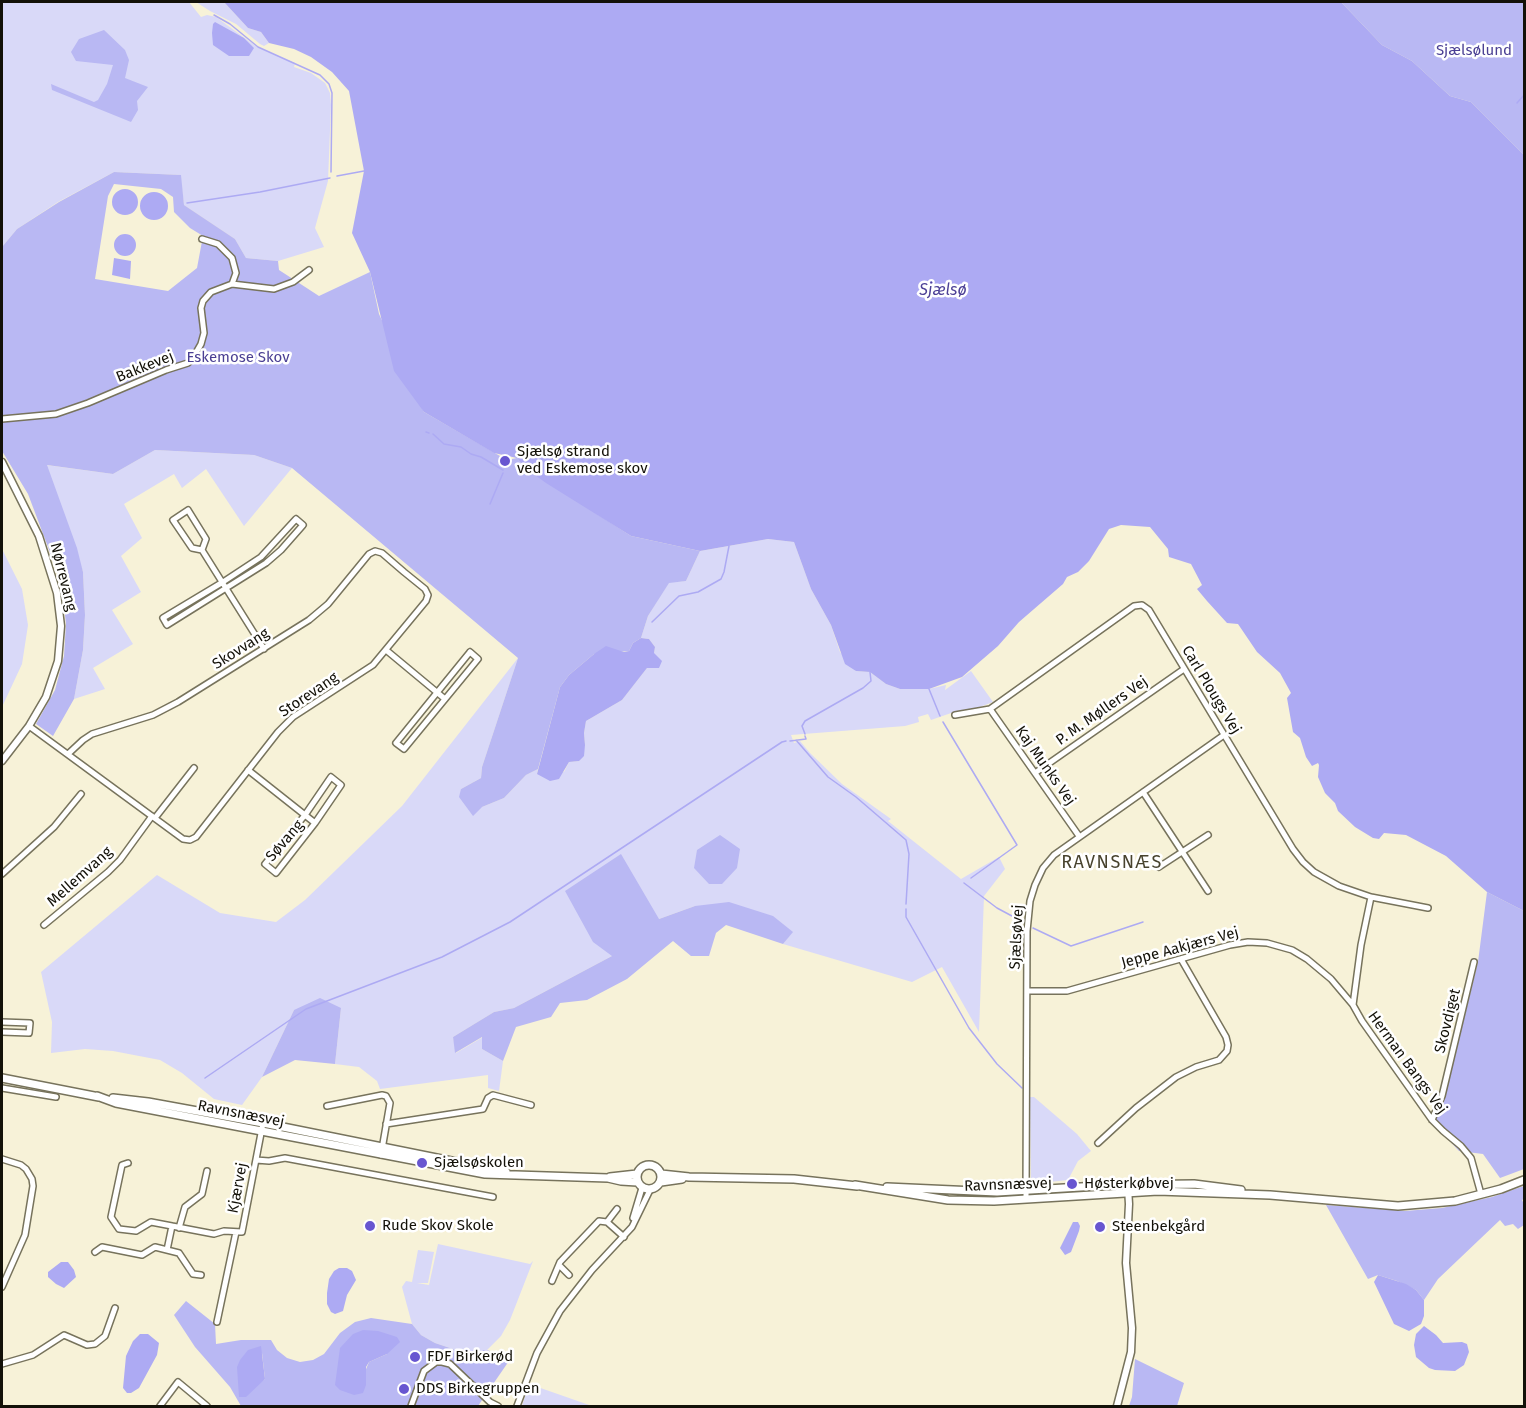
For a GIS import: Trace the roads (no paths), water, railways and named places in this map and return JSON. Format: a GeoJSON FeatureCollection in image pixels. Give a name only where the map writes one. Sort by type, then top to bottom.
{"type":"FeatureCollection","features":[{"type":"Feature","properties":{"kind":"main road","name":"Ravnsnæsvej"},"geometry":{"type":"LineString","coordinates":[[2,1078],[263,1123],[522,1176]]}},
{"type":"Feature","properties":{"kind":"main road","name":"Ravnsnæsvej"},"geometry":{"type":"LineString","coordinates":[[97,1096],[116,1103],[485,1174],[608,1178],[642,1183]]}},
{"type":"Feature","properties":{"kind":"main road"},"geometry":{"type":"LineString","coordinates":[[651,1165],[657,1168],[661,1178],[656,1187],[642,1183],[641,1168],[651,1165]]}},
{"type":"Feature","properties":{"kind":"main road","name":"Ravnsnæsvej"},"geometry":{"type":"LineString","coordinates":[[661,1178],[781,1178],[1026,1196],[1128,1189],[1270,1195],[1398,1206],[1436,1204],[1480,1194],[1524,1180]]}},
{"type":"Feature","properties":{"kind":"street"},"geometry":{"type":"LineString","coordinates":[[202,239],[218,244],[232,258],[236,267],[232,284],[274,289],[293,282],[309,270]]}},
{"type":"Feature","properties":{"kind":"street","name":"Bakkevej"},"geometry":{"type":"LineString","coordinates":[[2,419],[56,414],[88,404],[166,370],[188,363],[196,353],[204,333],[201,308],[203,301],[211,292],[232,284]]}},
{"type":"Feature","properties":{"kind":"street","name":"Nørrevang"},"geometry":{"type":"LineString","coordinates":[[2,463],[39,536],[60,609],[60,648],[55,674],[46,697],[29,726],[2,761]]}},
{"type":"Feature","properties":{"kind":"street"},"geometry":{"type":"LineString","coordinates":[[202,550],[206,539],[188,510],[173,520],[192,548],[202,550],[264,649]]}},
{"type":"Feature","properties":{"kind":"street"},"geometry":{"type":"LineString","coordinates":[[296,519],[303,525],[266,564],[227,588],[167,625],[163,618],[261,557],[296,519]]}},
{"type":"Feature","properties":{"kind":"street","name":"Skovvang"},"geometry":{"type":"LineString","coordinates":[[68,754],[92,734],[153,715],[178,702],[309,620],[328,604],[369,554],[375,551],[382,553],[404,572]]}},
{"type":"Feature","properties":{"kind":"street","name":"Storevang"},"geometry":{"type":"LineString","coordinates":[[29,726],[183,839],[190,840],[196,837],[278,732],[293,717],[362,674],[386,650],[426,601],[428,595],[425,589],[404,572]]}},
{"type":"Feature","properties":{"kind":"street","name":"Carl Plougs Vej"},"geometry":{"type":"LineString","coordinates":[[956,715],[990,709],[1138,605],[1149,610],[1303,862],[1326,880],[1371,897],[1428,908]]}},
{"type":"Feature","properties":{"kind":"street"},"geometry":{"type":"LineString","coordinates":[[386,650],[445,699]]}},
{"type":"Feature","properties":{"kind":"street"},"geometry":{"type":"LineString","coordinates":[[470,652],[478,659],[404,749],[396,743],[437,693],[470,652]]}},
{"type":"Feature","properties":{"kind":"street","name":"P. M. Møllers Vej"},"geometry":{"type":"LineString","coordinates":[[1035,773],[1184,669]]}},
{"type":"Feature","properties":{"kind":"street","name":"Kaj Munks Vej"},"geometry":{"type":"LineString","coordinates":[[990,709],[1079,836]]}},
{"type":"Feature","properties":{"kind":"street","name":"Sjælsøvej"},"geometry":{"type":"LineString","coordinates":[[1026,1196],[1028,931],[1030,902],[1035,885],[1043,868],[1054,855],[1224,735]]}},
{"type":"Feature","properties":{"kind":"street"},"geometry":{"type":"LineString","coordinates":[[154,817],[194,768]]}},
{"type":"Feature","properties":{"kind":"street","name":"Søvang"},"geometry":{"type":"LineString","coordinates":[[248,770],[315,823]]}},
{"type":"Feature","properties":{"kind":"street","name":"Søvang"},"geometry":{"type":"LineString","coordinates":[[331,777],[341,785],[276,873],[265,864],[305,815],[331,777]]}},
{"type":"Feature","properties":{"kind":"street"},"geometry":{"type":"LineString","coordinates":[[1143,792],[1208,891]]}},
{"type":"Feature","properties":{"kind":"street"},"geometry":{"type":"LineString","coordinates":[[2,874],[54,827],[81,794]]}},
{"type":"Feature","properties":{"kind":"street","name":"Mellemvang"},"geometry":{"type":"LineString","coordinates":[[44,926],[108,872],[154,817]]}},
{"type":"Feature","properties":{"kind":"street"},"geometry":{"type":"LineString","coordinates":[[1159,867],[1208,835]]}},
{"type":"Feature","properties":{"kind":"street","name":"Herman Bangs Vej"},"geometry":{"type":"LineString","coordinates":[[1371,897],[1361,945],[1353,1005],[1432,1120],[1471,1158],[1480,1194]]}},
{"type":"Feature","properties":{"kind":"street","name":"Jeppe Aakjærs Vej"},"geometry":{"type":"LineString","coordinates":[[1028,991],[1067,991],[1230,945],[1248,942],[1280,945],[1292,950],[1320,969],[1353,1005]]}},
{"type":"Feature","properties":{"kind":"street"},"geometry":{"type":"LineString","coordinates":[[1098,1143],[1136,1108],[1176,1077],[1196,1066],[1219,1060],[1227,1051],[1226,1037],[1180,959]]}},
{"type":"Feature","properties":{"kind":"street","name":"Skovdiget"},"geometry":{"type":"LineString","coordinates":[[1432,1120],[1442,1096],[1474,962]]}},
{"type":"Feature","properties":{"kind":"street"},"geometry":{"type":"LineString","coordinates":[[2,1022],[30,1023],[29,1033],[2,1032]]}},
{"type":"Feature","properties":{"kind":"street"},"geometry":{"type":"LineString","coordinates":[[39,1095],[41,1085]]}},
{"type":"Feature","properties":{"kind":"street"},"geometry":{"type":"LineString","coordinates":[[2,1088],[56,1097]]}},
{"type":"Feature","properties":{"kind":"street"},"geometry":{"type":"LineString","coordinates":[[386,1124],[483,1109],[488,1098],[493,1095],[531,1105]]}},
{"type":"Feature","properties":{"kind":"street"},"geometry":{"type":"LineString","coordinates":[[327,1106],[386,1096],[390,1103],[381,1155]]}},
{"type":"Feature","properties":{"kind":"street","name":"Kjærvej"},"geometry":{"type":"LineString","coordinates":[[217,1322],[236,1232],[242,1232],[263,1123]]}},
{"type":"Feature","properties":{"kind":"street"},"geometry":{"type":"LineString","coordinates":[[256,1160],[269,1161],[285,1158],[493,1197]]}},
{"type":"Feature","properties":{"kind":"street"},"geometry":{"type":"LineString","coordinates":[[2,1159],[26,1169],[33,1186],[25,1235],[2,1287]]}},
{"type":"Feature","properties":{"kind":"street"},"geometry":{"type":"LineString","coordinates":[[128,1163],[122,1165],[111,1217],[119,1229],[136,1232],[151,1222],[214,1234],[224,1231],[236,1232]]}},
{"type":"Feature","properties":{"kind":"street"},"geometry":{"type":"LineString","coordinates":[[180,1228],[183,1210],[202,1194],[208,1175]]}},
{"type":"Feature","properties":{"kind":"street"},"geometry":{"type":"LineString","coordinates":[[517,1407],[537,1353],[560,1311],[580,1283],[624,1237],[629,1228],[642,1183]]}},
{"type":"Feature","properties":{"kind":"street"},"geometry":{"type":"LineString","coordinates":[[1117,1407],[1131,1352],[1132,1328],[1126,1263],[1128,1189]]}},
{"type":"Feature","properties":{"kind":"street"},"geometry":{"type":"LineString","coordinates":[[607,1222],[617,1209]]}},
{"type":"Feature","properties":{"kind":"street"},"geometry":{"type":"LineString","coordinates":[[552,1281],[559,1265],[599,1221],[607,1222],[624,1237]]}},
{"type":"Feature","properties":{"kind":"street"},"geometry":{"type":"LineString","coordinates":[[167,1250],[172,1226]]}},
{"type":"Feature","properties":{"kind":"street"},"geometry":{"type":"LineString","coordinates":[[95,1252],[102,1247],[142,1255],[155,1247],[179,1253],[193,1274],[201,1275]]}},
{"type":"Feature","properties":{"kind":"street"},"geometry":{"type":"LineString","coordinates":[[559,1265],[569,1275]]}},
{"type":"Feature","properties":{"kind":"street"},"geometry":{"type":"LineString","coordinates":[[2,1364],[33,1354],[64,1335],[87,1345],[95,1344],[105,1335],[115,1308]]}},
{"type":"Feature","properties":{"kind":"street"},"geometry":{"type":"LineString","coordinates":[[411,1407],[424,1371],[436,1362],[442,1362],[450,1364],[498,1407]]}},
{"type":"Feature","properties":{"kind":"street"},"geometry":{"type":"LineString","coordinates":[[160,1407],[178,1382],[207,1407]]}},
{"type":"Feature","properties":{"kind":"water","name":"Sjælsø"},"geometry":{"type":"Polygon","coordinates":[[[224,2],[1341,2],[1382,45],[1412,61],[1450,96],[1471,102],[1524,155],[1524,911],[1487,892],[1446,856],[1406,835],[1384,833],[1379,839],[1373,838],[1355,827],[1338,811],[1335,803],[1325,793],[1318,777],[1318,763],[1312,766],[1306,757],[1300,738],[1293,732],[1287,698],[1291,693],[1280,673],[1257,652],[1238,624],[1227,623],[1207,601],[1197,589],[1202,585],[1191,564],[1169,557],[1168,549],[1150,527],[1121,525],[1109,529],[1089,561],[1078,572],[1067,577],[1063,584],[1019,622],[998,646],[962,677],[929,689],[900,689],[886,684],[870,672],[856,671],[845,664],[831,625],[811,589],[794,542],[768,539],[700,551],[631,536],[546,483],[524,467],[517,458],[494,453],[424,412],[394,371],[370,272],[352,233],[364,171],[349,91],[332,72],[311,57],[294,49],[269,43],[261,32],[248,28],[224,2]]]}},
{"type":"Feature","properties":{"kind":"water"},"geometry":{"type":"Polygon","coordinates":[[[215,22],[244,38],[254,48],[249,56],[229,56],[213,45],[212,33],[215,22]]]}},
{"type":"Feature","properties":{"kind":"water"},"geometry":{"type":"Polygon","coordinates":[[[125,189],[134,193],[138,202],[134,211],[125,215],[116,211],[112,202],[116,193],[125,189]]]}},
{"type":"Feature","properties":{"kind":"water"},"geometry":{"type":"Polygon","coordinates":[[[154,192],[164,196],[168,206],[164,216],[154,220],[144,216],[140,206],[144,196],[154,192]]]}},
{"type":"Feature","properties":{"kind":"water"},"geometry":{"type":"Polygon","coordinates":[[[125,234],[135,241],[136,245],[129,255],[125,256],[115,249],[114,245],[121,235],[125,234]]]}},
{"type":"Feature","properties":{"kind":"water"},"geometry":{"type":"Polygon","coordinates":[[[114,258],[131,261],[130,279],[112,275],[114,258]]]}},
{"type":"Feature","properties":{"kind":"water"},"geometry":{"type":"Polygon","coordinates":[[[641,638],[649,639],[655,647],[654,653],[662,661],[659,668],[647,668],[622,700],[586,721],[584,756],[579,761],[569,762],[559,779],[550,781],[537,774],[560,687],[569,675],[606,646],[624,652],[629,651],[633,643],[641,638]]]}},
{"type":"Feature","properties":{"kind":"water"},"geometry":{"type":"Polygon","coordinates":[[[1073,1222],[1078,1222],[1079,1231],[1071,1252],[1065,1255],[1060,1248],[1073,1222]]]}},
{"type":"Feature","properties":{"kind":"water"},"geometry":{"type":"Polygon","coordinates":[[[61,1262],[68,1262],[76,1277],[64,1288],[48,1277],[48,1272],[61,1262]]]}},
{"type":"Feature","properties":{"kind":"water"},"geometry":{"type":"Polygon","coordinates":[[[339,1268],[352,1271],[356,1280],[347,1295],[343,1311],[335,1314],[331,1312],[327,1304],[327,1293],[329,1279],[339,1268]]]}},
{"type":"Feature","properties":{"kind":"water"},"geometry":{"type":"Polygon","coordinates":[[[1378,1275],[1406,1284],[1416,1290],[1424,1300],[1424,1316],[1421,1324],[1409,1331],[1394,1324],[1374,1282],[1378,1275]]]}},
{"type":"Feature","properties":{"kind":"water"},"geometry":{"type":"Polygon","coordinates":[[[1424,1326],[1443,1343],[1467,1344],[1469,1352],[1464,1365],[1455,1371],[1435,1370],[1416,1357],[1414,1345],[1416,1334],[1424,1326]]]}},
{"type":"Feature","properties":{"kind":"water"},"geometry":{"type":"Polygon","coordinates":[[[363,1330],[378,1331],[397,1337],[400,1342],[387,1354],[369,1362],[366,1367],[366,1385],[363,1393],[354,1395],[340,1390],[335,1385],[340,1348],[353,1334],[363,1330]]]}},
{"type":"Feature","properties":{"kind":"water"},"geometry":{"type":"Polygon","coordinates":[[[140,1334],[148,1334],[159,1343],[157,1355],[139,1388],[127,1393],[123,1388],[126,1356],[133,1341],[140,1334]]]}},
{"type":"Feature","properties":{"kind":"water"},"geometry":{"type":"Polygon","coordinates":[[[261,1346],[265,1379],[246,1397],[239,1397],[237,1367],[240,1360],[248,1350],[261,1346]]]}},
{"type":"Feature","properties":{"kind":"waterway"},"geometry":{"type":"LineString","coordinates":[[214,15],[230,24],[258,47],[320,75],[329,84],[332,93],[331,172]]}},
{"type":"Feature","properties":{"kind":"waterway"},"geometry":{"type":"LineString","coordinates":[[1517,103],[1524,95]]}},
{"type":"Feature","properties":{"kind":"waterway"},"geometry":{"type":"LineString","coordinates":[[337,176],[364,171]]}},
{"type":"Feature","properties":{"kind":"waterway"},"geometry":{"type":"LineString","coordinates":[[187,203],[330,178]]}},
{"type":"Feature","properties":{"kind":"waterway"},"geometry":{"type":"LineString","coordinates":[[433,434],[444,444],[461,447],[503,470]]}},
{"type":"Feature","properties":{"kind":"waterway"},"geometry":{"type":"LineString","coordinates":[[490,504],[503,473]]}},
{"type":"Feature","properties":{"kind":"waterway"},"geometry":{"type":"LineString","coordinates":[[652,622],[679,596],[698,592],[721,579],[729,546]]}},
{"type":"Feature","properties":{"kind":"waterway"},"geometry":{"type":"LineString","coordinates":[[805,734],[802,726],[805,721],[863,688],[871,681],[870,672]]}},
{"type":"Feature","properties":{"kind":"waterway"},"geometry":{"type":"LineString","coordinates":[[929,689],[940,716]]}},
{"type":"Feature","properties":{"kind":"waterway"},"geometry":{"type":"LineString","coordinates":[[943,722],[1017,845],[971,878]]}},
{"type":"Feature","properties":{"kind":"waterway"},"geometry":{"type":"LineString","coordinates":[[790,741],[806,739],[805,736]]}},
{"type":"Feature","properties":{"kind":"waterway"},"geometry":{"type":"LineString","coordinates":[[796,740],[828,777],[856,797],[906,840],[909,854],[906,904]]}},
{"type":"Feature","properties":{"kind":"waterway"},"geometry":{"type":"LineString","coordinates":[[205,1078],[306,1009],[442,957],[510,922],[786,741]]}},
{"type":"Feature","properties":{"kind":"waterway"},"geometry":{"type":"LineString","coordinates":[[964,883],[997,908],[1025,923]]}},
{"type":"Feature","properties":{"kind":"waterway"},"geometry":{"type":"LineString","coordinates":[[906,909],[906,917],[969,1028],[997,1064],[1022,1088]]}},
{"type":"Feature","properties":{"kind":"waterway"},"geometry":{"type":"LineString","coordinates":[[1033,928],[1071,946],[1143,922]]}},
{"type":"Feature","properties":{"kind":"place","name":"Sjælsø strand ved Eskemose skov"},"geometry":{"type":"Point","coordinates":[505,461]}},
{"type":"Feature","properties":{"kind":"place","name":"Sjælsøskolen"},"geometry":{"type":"Point","coordinates":[422,1163]}},
{"type":"Feature","properties":{"kind":"place","name":"Høsterkøbvej"},"geometry":{"type":"Point","coordinates":[1072,1184]}},
{"type":"Feature","properties":{"kind":"place","name":"Rude Skov Skole"},"geometry":{"type":"Point","coordinates":[370,1226]}},
{"type":"Feature","properties":{"kind":"place","name":"Steenbekgård"},"geometry":{"type":"Point","coordinates":[1100,1227]}},
{"type":"Feature","properties":{"kind":"place","name":"FDF Birkerød"},"geometry":{"type":"Point","coordinates":[415,1357]}},
{"type":"Feature","properties":{"kind":"place","name":"DDS Birkegruppen"},"geometry":{"type":"Point","coordinates":[404,1389]}},
{"type":"Feature","properties":{"kind":"district","name":"RAVNSNÆS"},"geometry":{"type":"Point","coordinates":[1112,863]}},
{"type":"Feature","properties":{"kind":"park label","name":"Sjælsølund"},"geometry":{"type":"Point","coordinates":[1474,51]}},
{"type":"Feature","properties":{"kind":"park label","name":"Eskemose Skov"},"geometry":{"type":"Point","coordinates":[238,358]}}]}
